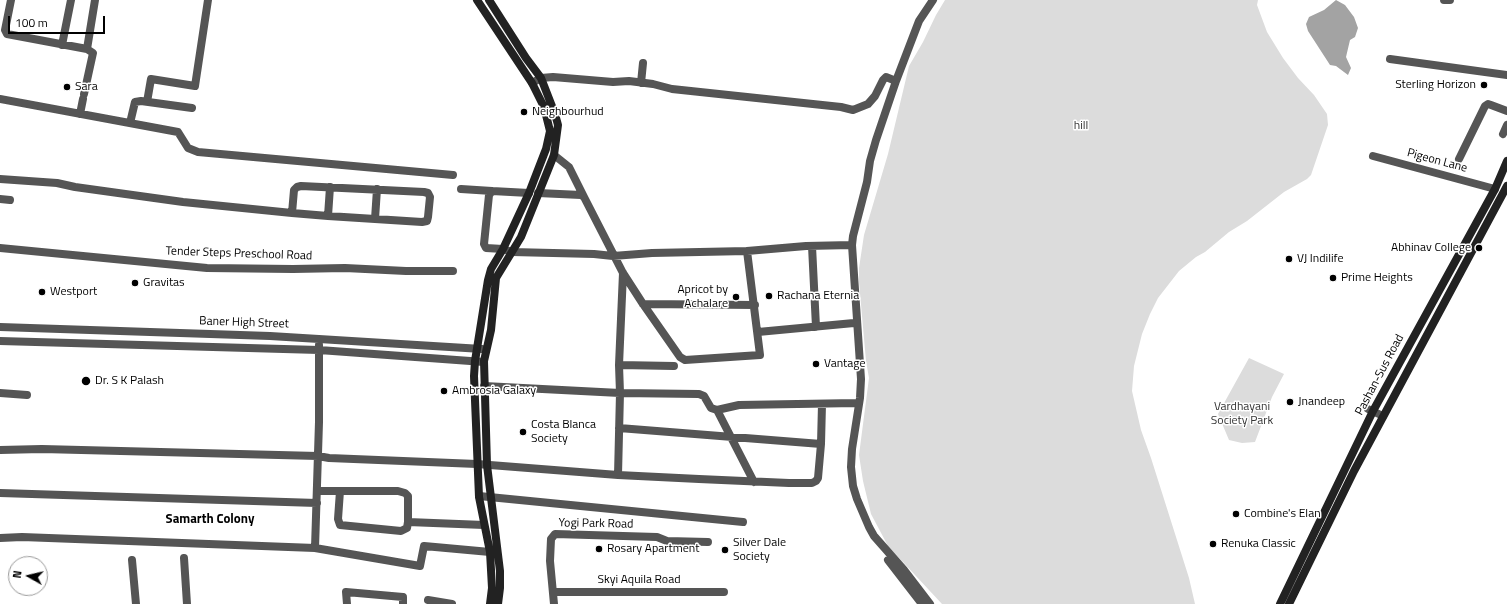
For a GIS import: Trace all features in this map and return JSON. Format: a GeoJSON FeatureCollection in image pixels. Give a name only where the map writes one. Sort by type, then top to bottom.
{"type":"FeatureCollection","features":[{"type":"Feature","properties":{"kind":"street"},"geometry":{"type":"LineString","coordinates":[[11,0],[5,30],[7,34],[87,49],[93,52],[80,114]]}},
{"type":"Feature","properties":{"kind":"street"},"geometry":{"type":"LineString","coordinates":[[62,45],[69,0]]}},
{"type":"Feature","properties":{"kind":"street"},"geometry":{"type":"LineString","coordinates":[[87,49],[95,0]]}},
{"type":"Feature","properties":{"kind":"street"},"geometry":{"type":"LineString","coordinates":[[147,102],[151,79],[195,86],[208,0]]}},
{"type":"Feature","properties":{"kind":"street"},"geometry":{"type":"LineString","coordinates":[[477,0],[532,83],[544,107],[550,130],[546,149],[529,193],[503,249],[491,270],[488,280],[475,361],[474,376],[477,464],[479,496],[490,552],[492,588],[490,604]]}},
{"type":"Feature","properties":{"kind":"street"},"geometry":{"type":"LineString","coordinates":[[489,0],[526,58],[541,78],[551,100],[558,125],[554,155],[521,237],[496,278],[491,330],[484,362],[487,465],[500,571],[498,604]]}},
{"type":"Feature","properties":{"kind":"street"},"geometry":{"type":"LineString","coordinates":[[930,604],[908,575],[874,536],[856,499],[853,486],[851,467],[852,449],[860,398],[861,379],[852,247],[853,236],[867,182],[870,161],[896,81],[920,21],[933,0]]}},
{"type":"Feature","properties":{"kind":"street"},"geometry":{"type":"LineString","coordinates":[[1444,0],[1450,0]]}},
{"type":"Feature","properties":{"kind":"street"},"geometry":{"type":"LineString","coordinates":[[1390,59],[1507,75]]}},
{"type":"Feature","properties":{"kind":"street"},"geometry":{"type":"LineString","coordinates":[[641,83],[643,64]]}},
{"type":"Feature","properties":{"kind":"street"},"geometry":{"type":"LineString","coordinates":[[532,83],[541,78],[567,78],[641,83],[672,89],[841,107],[854,110],[868,104],[875,96],[886,77],[896,81]]}},
{"type":"Feature","properties":{"kind":"street"},"geometry":{"type":"LineString","coordinates":[[0,98],[178,132],[188,148],[198,152],[453,175]]}},
{"type":"Feature","properties":{"kind":"street"},"geometry":{"type":"LineString","coordinates":[[130,123],[135,102],[147,102],[192,108]]}},
{"type":"Feature","properties":{"kind":"street"},"geometry":{"type":"LineString","coordinates":[[1459,159],[1485,106],[1488,104],[1507,111]]}},
{"type":"Feature","properties":{"kind":"street"},"geometry":{"type":"LineString","coordinates":[[1503,134],[1507,125]]}},
{"type":"Feature","properties":{"kind":"street"},"geometry":{"type":"LineString","coordinates":[[554,155],[569,167],[623,274],[680,357],[685,360],[760,355],[755,305],[747,251]]}},
{"type":"Feature","properties":{"kind":"street","name":"Pigeon Lane"},"geometry":{"type":"LineString","coordinates":[[1373,156],[1495,189]]}},
{"type":"Feature","properties":{"kind":"street","name":"Pashan-Sus Road"},"geometry":{"type":"LineString","coordinates":[[1280,604],[1371,410],[1495,189],[1507,161]]}},
{"type":"Feature","properties":{"kind":"street"},"geometry":{"type":"LineString","coordinates":[[0,179],[57,183],[183,202],[292,213],[422,222],[427,221],[430,197],[424,192],[330,187],[297,187],[294,190],[292,213]]}},
{"type":"Feature","properties":{"kind":"street","name":"Pashan-Sus Road"},"geometry":{"type":"LineString","coordinates":[[1289,604],[1354,471],[1507,186]]}},
{"type":"Feature","properties":{"kind":"street"},"geometry":{"type":"LineString","coordinates":[[328,216],[330,187]]}},
{"type":"Feature","properties":{"kind":"street"},"geometry":{"type":"LineString","coordinates":[[461,189],[529,193]]}},
{"type":"Feature","properties":{"kind":"street"},"geometry":{"type":"LineString","coordinates":[[375,219],[377,190]]}},
{"type":"Feature","properties":{"kind":"street"},"geometry":{"type":"LineString","coordinates":[[492,191],[489,195],[484,244],[486,248],[503,249],[512,252],[594,254],[613,256],[652,253],[747,251],[812,246],[852,247]]}},
{"type":"Feature","properties":{"kind":"street"},"geometry":{"type":"LineString","coordinates":[[538,193],[584,197]]}},
{"type":"Feature","properties":{"kind":"street"},"geometry":{"type":"LineString","coordinates":[[0,199],[10,200]]}},
{"type":"Feature","properties":{"kind":"street"},"geometry":{"type":"LineString","coordinates":[[812,246],[816,327]]}},
{"type":"Feature","properties":{"kind":"street"},"geometry":{"type":"LineString","coordinates":[[852,247],[849,251],[858,383],[848,447],[850,490],[857,514],[865,530],[922,604]]}},
{"type":"Feature","properties":{"kind":"street","name":"Tender Steps Preschool Road"},"geometry":{"type":"LineString","coordinates":[[0,248],[207,268],[345,268],[453,272]]}},
{"type":"Feature","properties":{"kind":"street"},"geometry":{"type":"LineString","coordinates":[[618,475],[620,392],[619,365],[623,274]]}},
{"type":"Feature","properties":{"kind":"street"},"geometry":{"type":"LineString","coordinates":[[486,299],[494,295]]}},
{"type":"Feature","properties":{"kind":"street"},"geometry":{"type":"LineString","coordinates":[[643,304],[755,305]]}},
{"type":"Feature","properties":{"kind":"street"},"geometry":{"type":"LineString","coordinates":[[758,332],[854,324]]}},
{"type":"Feature","properties":{"kind":"street","name":"Baner High Street"},"geometry":{"type":"LineString","coordinates":[[0,327],[320,339],[487,349]]}},
{"type":"Feature","properties":{"kind":"street"},"geometry":{"type":"LineString","coordinates":[[105,344],[106,330]]}},
{"type":"Feature","properties":{"kind":"street"},"geometry":{"type":"LineString","coordinates":[[315,548],[320,339]]}},
{"type":"Feature","properties":{"kind":"street","name":"Baner High Street"},"geometry":{"type":"LineString","coordinates":[[0,341],[319,350],[484,362]]}},
{"type":"Feature","properties":{"kind":"street"},"geometry":{"type":"LineString","coordinates":[[619,365],[674,366]]}},
{"type":"Feature","properties":{"kind":"street"},"geometry":{"type":"LineString","coordinates":[[484,386],[664,395],[699,394],[704,396],[711,408],[717,410],[739,405],[856,403]]}},
{"type":"Feature","properties":{"kind":"street"},"geometry":{"type":"LineString","coordinates":[[0,394],[27,395]]}},
{"type":"Feature","properties":{"kind":"street"},"geometry":{"type":"LineString","coordinates":[[0,450],[42,449],[318,456],[329,458],[477,464],[618,475],[754,482],[812,483],[818,478],[822,404]]}},
{"type":"Feature","properties":{"kind":"street"},"geometry":{"type":"LineString","coordinates":[[717,410],[754,482]]}},
{"type":"Feature","properties":{"kind":"street"},"geometry":{"type":"LineString","coordinates":[[1371,410],[1383,416]]}},
{"type":"Feature","properties":{"kind":"street"},"geometry":{"type":"LineString","coordinates":[[619,428],[821,444]]}},
{"type":"Feature","properties":{"kind":"street"},"geometry":{"type":"LineString","coordinates":[[317,491],[340,491],[398,491],[405,493],[408,496],[407,528],[401,531],[340,525],[338,519],[340,491]]}},
{"type":"Feature","properties":{"kind":"street"},"geometry":{"type":"LineString","coordinates":[[0,493],[317,503]]}},
{"type":"Feature","properties":{"kind":"street"},"geometry":{"type":"LineString","coordinates":[[479,496],[743,522]]}},
{"type":"Feature","properties":{"kind":"street"},"geometry":{"type":"LineString","coordinates":[[408,522],[484,525]]}},
{"type":"Feature","properties":{"kind":"street","name":"Yogi Park Road"},"geometry":{"type":"LineString","coordinates":[[554,604],[550,561],[551,539],[555,534],[657,538],[708,542]]}},
{"type":"Feature","properties":{"kind":"street"},"geometry":{"type":"LineString","coordinates":[[0,538],[315,548],[420,566],[424,546],[490,552]]}},
{"type":"Feature","properties":{"kind":"street"},"geometry":{"type":"LineString","coordinates":[[184,558],[187,604]]}},
{"type":"Feature","properties":{"kind":"street"},"geometry":{"type":"LineString","coordinates":[[132,560],[136,604]]}},
{"type":"Feature","properties":{"kind":"street"},"geometry":{"type":"LineString","coordinates":[[346,604],[346,592],[403,597],[403,604]]}},
{"type":"Feature","properties":{"kind":"street","name":"Skyi Aquila Road"},"geometry":{"type":"LineString","coordinates":[[553,592],[724,592]]}},
{"type":"Feature","properties":{"kind":"street"},"geometry":{"type":"LineString","coordinates":[[428,600],[452,604]]}},
{"type":"Feature","properties":{"kind":"green space","name":"hill"},"geometry":{"type":"Polygon","coordinates":[[[945,0],[1258,0],[1257,5],[1267,32],[1283,58],[1298,78],[1314,95],[1327,114],[1328,125],[1311,175],[1307,179],[1284,192],[1247,221],[1229,232],[1179,271],[1158,298],[1142,334],[1134,366],[1132,391],[1141,430],[1189,578],[1195,604],[942,604],[888,546],[871,514],[863,481],[859,455],[869,378],[866,361],[859,268],[864,235],[888,154],[909,66],[945,0]]]}},
{"type":"Feature","properties":{"kind":"green space","name":"Vardhayani Society Park"},"geometry":{"type":"Polygon","coordinates":[[[1249,358],[1284,374],[1272,397],[1255,442],[1242,443],[1229,440],[1218,414],[1249,358]]]}},
{"type":"Feature","properties":{"kind":"shaded area"},"geometry":{"type":"Polygon","coordinates":[[[1336,0],[1345,5],[1354,17],[1358,28],[1355,37],[1350,40],[1346,57],[1351,68],[1348,75],[1336,66],[1330,65],[1308,31],[1306,24],[1309,17],[1324,10],[1336,0]]]}},
{"type":"Feature","properties":{"kind":"place","name":"Sterling Horizon"},"geometry":{"type":"Point","coordinates":[1484,85]}},
{"type":"Feature","properties":{"kind":"place","name":"Sara"},"geometry":{"type":"Point","coordinates":[67,87]}},
{"type":"Feature","properties":{"kind":"place","name":"Neighbourhud"},"geometry":{"type":"Point","coordinates":[524,112]}},
{"type":"Feature","properties":{"kind":"place","name":"Abhinav College"},"geometry":{"type":"Point","coordinates":[1479,248]}},
{"type":"Feature","properties":{"kind":"place","name":"VJ Indilife"},"geometry":{"type":"Point","coordinates":[1289,259]}},
{"type":"Feature","properties":{"kind":"place","name":"Prime Heights"},"geometry":{"type":"Point","coordinates":[1333,278]}},
{"type":"Feature","properties":{"kind":"place","name":"Gravitas"},"geometry":{"type":"Point","coordinates":[135,283]}},
{"type":"Feature","properties":{"kind":"place","name":"Westport"},"geometry":{"type":"Point","coordinates":[42,292]}},
{"type":"Feature","properties":{"kind":"place","name":"Rachana Eternia"},"geometry":{"type":"Point","coordinates":[769,296]}},
{"type":"Feature","properties":{"kind":"place","name":"Apricot by Achalare"},"geometry":{"type":"Point","coordinates":[736,297]}},
{"type":"Feature","properties":{"kind":"place","name":"Vantage"},"geometry":{"type":"Point","coordinates":[816,364]}},
{"type":"Feature","properties":{"kind":"place","name":"Dr. S K Palash"},"geometry":{"type":"Point","coordinates":[86,381]}},
{"type":"Feature","properties":{"kind":"place","name":"Ambrosia Galaxy"},"geometry":{"type":"Point","coordinates":[444,391]}},
{"type":"Feature","properties":{"kind":"place","name":"Jnandeep"},"geometry":{"type":"Point","coordinates":[1290,402]}},
{"type":"Feature","properties":{"kind":"place","name":"Costa Blanca Society"},"geometry":{"type":"Point","coordinates":[523,432]}},
{"type":"Feature","properties":{"kind":"place","name":"Combine's Elan"},"geometry":{"type":"Point","coordinates":[1236,514]}},
{"type":"Feature","properties":{"kind":"place","name":"Renuka Classic"},"geometry":{"type":"Point","coordinates":[1213,544]}},
{"type":"Feature","properties":{"kind":"place","name":"Rosary Apartment"},"geometry":{"type":"Point","coordinates":[599,549]}},
{"type":"Feature","properties":{"kind":"place","name":"Silver Dale Society"},"geometry":{"type":"Point","coordinates":[725,550]}},
{"type":"Feature","properties":{"kind":"district","name":"Samarth Colony"},"geometry":{"type":"Point","coordinates":[210,520]}}]}
